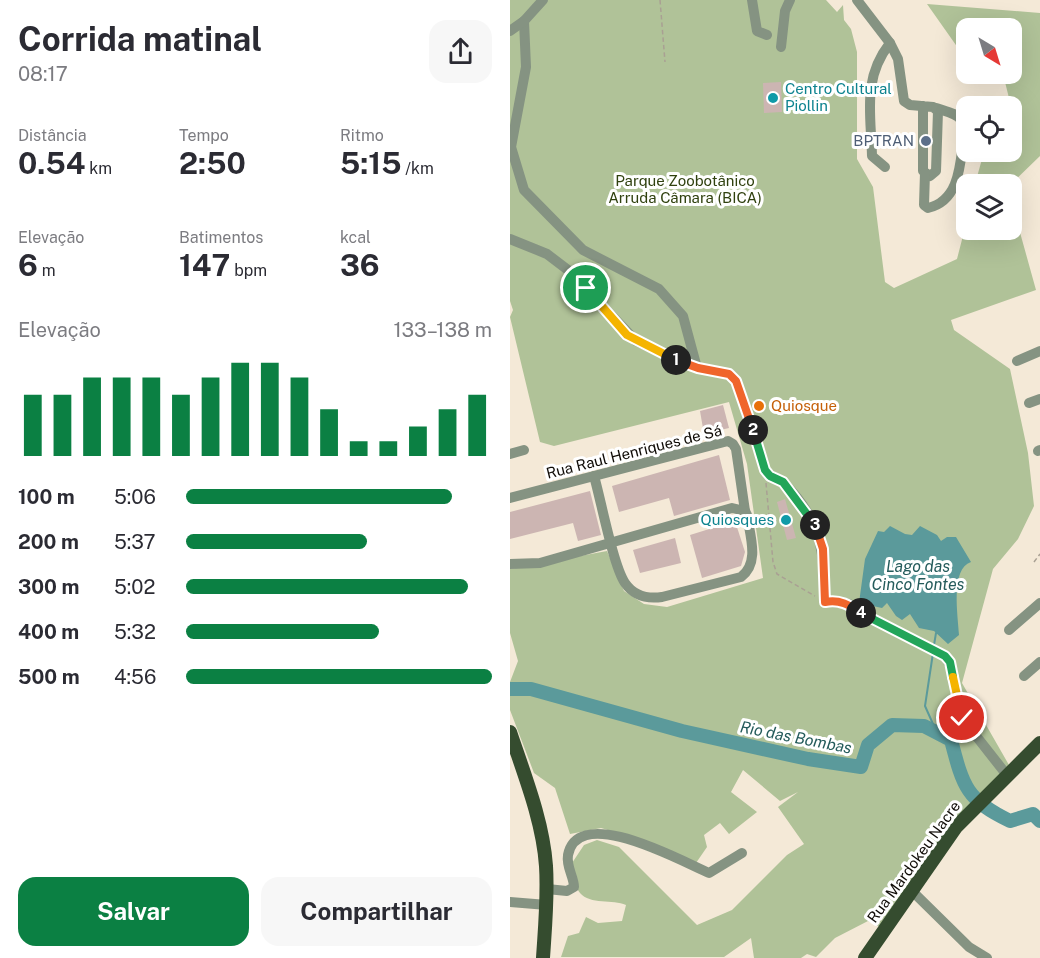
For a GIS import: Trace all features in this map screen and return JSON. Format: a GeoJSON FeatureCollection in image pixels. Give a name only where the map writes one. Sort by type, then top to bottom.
{"type":"FeatureCollection","features":[{"type":"Feature","properties":{"kind":"main road"},"geometry":{"type":"LineString","coordinates":[[510,732],[543,845],[547,889],[543,958]]}},
{"type":"Feature","properties":{"kind":"main road","name":"Rua Mardokeu Nacre"},"geometry":{"type":"LineString","coordinates":[[871,956],[911,890],[969,813],[1040,743]]}},
{"type":"Feature","properties":{"kind":"street"},"geometry":{"type":"LineString","coordinates":[[510,31],[524,21],[543,0]]}},
{"type":"Feature","properties":{"kind":"street"},"geometry":{"type":"LineString","coordinates":[[752,0],[757,31],[767,35]]}},
{"type":"Feature","properties":{"kind":"street"},"geometry":{"type":"LineString","coordinates":[[781,47],[785,11],[789,0]]}},
{"type":"Feature","properties":{"kind":"street"},"geometry":{"type":"LineString","coordinates":[[857,0],[890,43],[902,73],[904,101],[910,105],[923,106],[936,108],[961,118],[964,127],[959,175],[950,195],[937,206],[928,208],[923,197],[925,173],[923,106]]}},
{"type":"Feature","properties":{"kind":"street"},"geometry":{"type":"LineString","coordinates":[[524,21],[526,67],[511,147],[524,190],[583,250],[659,289],[683,316],[698,368]]}},
{"type":"Feature","properties":{"kind":"street"},"geometry":{"type":"LineString","coordinates":[[885,167],[872,156],[870,86],[873,71],[890,43]]}},
{"type":"Feature","properties":{"kind":"street"},"geometry":{"type":"LineString","coordinates":[[925,173],[930,176],[936,171],[939,115],[936,108]]}},
{"type":"Feature","properties":{"kind":"street"},"geometry":{"type":"LineString","coordinates":[[510,239],[547,254],[568,270],[636,341],[698,368],[729,374],[736,381],[765,470],[770,476],[783,482],[816,526],[823,549],[825,602],[833,600],[849,604],[861,613],[933,649],[950,662],[962,718],[1006,774]]}},
{"type":"Feature","properties":{"kind":"street"},"geometry":{"type":"LineString","coordinates":[[1017,361],[1040,351]]}},
{"type":"Feature","properties":{"kind":"street","name":"Rua Raul Henriques de Sá"},"geometry":{"type":"LineString","coordinates":[[510,498],[728,441],[736,449],[745,511]]}},
{"type":"Feature","properties":{"kind":"street"},"geometry":{"type":"LineString","coordinates":[[510,454],[524,450]]}},
{"type":"Feature","properties":{"kind":"street"},"geometry":{"type":"LineString","coordinates":[[510,564],[540,562],[612,542],[732,508],[745,511],[753,557],[747,573],[741,577],[662,597],[641,596],[626,584],[612,542],[594,476]]}},
{"type":"Feature","properties":{"kind":"street"},"geometry":{"type":"LineString","coordinates":[[1009,630],[1040,603]]}},
{"type":"Feature","properties":{"kind":"street"},"geometry":{"type":"LineString","coordinates":[[1024,676],[1040,662]]}},
{"type":"Feature","properties":{"kind":"street"},"geometry":{"type":"LineString","coordinates":[[547,889],[567,891],[574,887],[568,856],[571,847],[585,834],[598,832],[637,842],[709,873],[742,853]]}},
{"type":"Feature","properties":{"kind":"street"},"geometry":{"type":"LineString","coordinates":[[911,890],[969,947],[987,958]]}},
{"type":"Feature","properties":{"kind":"street"},"geometry":{"type":"LineString","coordinates":[[510,902],[547,905]]}},
{"type":"Feature","properties":{"kind":"path"},"geometry":{"type":"LineString","coordinates":[[660,0],[665,62]]}},
{"type":"Feature","properties":{"kind":"path"},"geometry":{"type":"LineString","coordinates":[[765,470],[773,562],[777,574],[825,602]]}},
{"type":"Feature","properties":{"kind":"path"},"geometry":{"type":"LineString","coordinates":[[1034,562],[1040,554]]}},
{"type":"Feature","properties":{"kind":"green space","name":"Parque Zoobotânico Arruda Câmara (BICA)"},"geometry":{"type":"Polygon","coordinates":[[[510,0],[826,0],[837,12],[843,5],[844,20],[851,29],[857,52],[857,159],[873,187],[885,282],[894,288],[957,259],[962,240],[1022,240],[1036,290],[951,320],[954,330],[1010,369],[1028,453],[1034,506],[1018,539],[993,569],[962,683],[1013,772],[962,817],[882,928],[868,921],[835,938],[816,957],[807,954],[801,958],[754,958],[751,938],[724,957],[561,957],[568,936],[579,933],[586,917],[598,923],[622,921],[626,905],[590,899],[580,893],[570,866],[584,845],[597,840],[619,847],[697,925],[732,910],[787,855],[804,844],[778,807],[798,792],[780,801],[743,770],[731,792],[757,812],[729,834],[720,823],[704,835],[707,847],[696,863],[638,839],[601,828],[570,834],[555,788],[534,773],[510,710],[510,682],[518,661],[510,633],[510,569],[607,551],[624,591],[644,604],[667,607],[763,578],[747,464],[729,402],[554,446],[540,442],[510,317],[513,310],[510,301],[510,0]]]}},
{"type":"Feature","properties":{"kind":"green space"},"geometry":{"type":"Polygon","coordinates":[[[927,4],[1040,13],[1040,156],[1021,174],[978,174],[981,162],[1022,162],[1022,96],[1008,96],[1006,84],[1022,84],[1022,18],[956,18],[956,45],[927,4]]]}},
{"type":"Feature","properties":{"kind":"water","name":"Lago das Cinco Fontes"},"geometry":{"type":"Polygon","coordinates":[[[890,526],[912,535],[920,526],[937,535],[941,541],[947,537],[956,537],[971,562],[964,566],[958,583],[959,635],[948,644],[934,631],[919,628],[910,614],[902,620],[896,616],[887,603],[882,608],[859,603],[865,559],[878,531],[884,532],[890,526]]]}},
{"type":"Feature","properties":{"kind":"building","name":"Centro Cultural Piollin"},"geometry":{"type":"Polygon","coordinates":[[[781,82],[782,112],[764,113],[763,83],[781,82]]]}},
{"type":"Feature","properties":{"kind":"building"},"geometry":{"type":"Polygon","coordinates":[[[723,405],[729,428],[704,434],[700,411],[723,405]]]}},
{"type":"Feature","properties":{"kind":"building"},"geometry":{"type":"Polygon","coordinates":[[[719,455],[730,500],[674,516],[669,498],[619,512],[612,486],[719,455]]]}},
{"type":"Feature","properties":{"kind":"building"},"geometry":{"type":"Polygon","coordinates":[[[590,491],[601,535],[578,541],[573,523],[510,539],[510,512],[590,491]]]}},
{"type":"Feature","properties":{"kind":"building","name":"Quiosques"},"geometry":{"type":"Polygon","coordinates":[[[785,499],[796,538],[787,540],[777,502],[785,499]]]}},
{"type":"Feature","properties":{"kind":"building"},"geometry":{"type":"Polygon","coordinates":[[[735,521],[745,552],[741,566],[702,578],[690,535],[735,521]]]}},
{"type":"Feature","properties":{"kind":"building"},"geometry":{"type":"Polygon","coordinates":[[[675,538],[681,563],[640,573],[633,550],[675,538]]]}},
{"type":"Feature","properties":{"kind":"waterway"},"geometry":{"type":"LineString","coordinates":[[934,645],[936,633]]}},
{"type":"Feature","properties":{"kind":"waterway"},"geometry":{"type":"LineString","coordinates":[[933,653],[925,706],[937,733]]}},
{"type":"Feature","properties":{"kind":"waterway","name":"Rio das Bombas"},"geometry":{"type":"LineString","coordinates":[[510,689],[531,689],[682,731],[808,759],[861,767],[868,745],[892,725],[924,726],[951,740],[963,780],[968,790],[984,806],[1010,821],[1033,814],[1040,821]]}},
{"type":"Feature","properties":{"kind":"place","name":"Centro Cultural Piollin"},"geometry":{"type":"Point","coordinates":[773,98]}},
{"type":"Feature","properties":{"kind":"place","name":"BPTRAN"},"geometry":{"type":"Point","coordinates":[926,141]}},
{"type":"Feature","properties":{"kind":"place","name":"Quiosque"},"geometry":{"type":"Point","coordinates":[759,406]}},
{"type":"Feature","properties":{"kind":"place","name":"Quiosques"},"geometry":{"type":"Point","coordinates":[786,520]}},
{"type":"Feature","properties":{"kind":"route"},"geometry":{"type":"LineString","coordinates":[[586,288],[627,335],[636,341],[698,368],[729,374],[736,381],[765,470],[770,476],[783,482],[816,526],[823,549],[825,602],[833,600],[849,604],[861,613],[945,656],[952,669],[962,718]]}}]}
